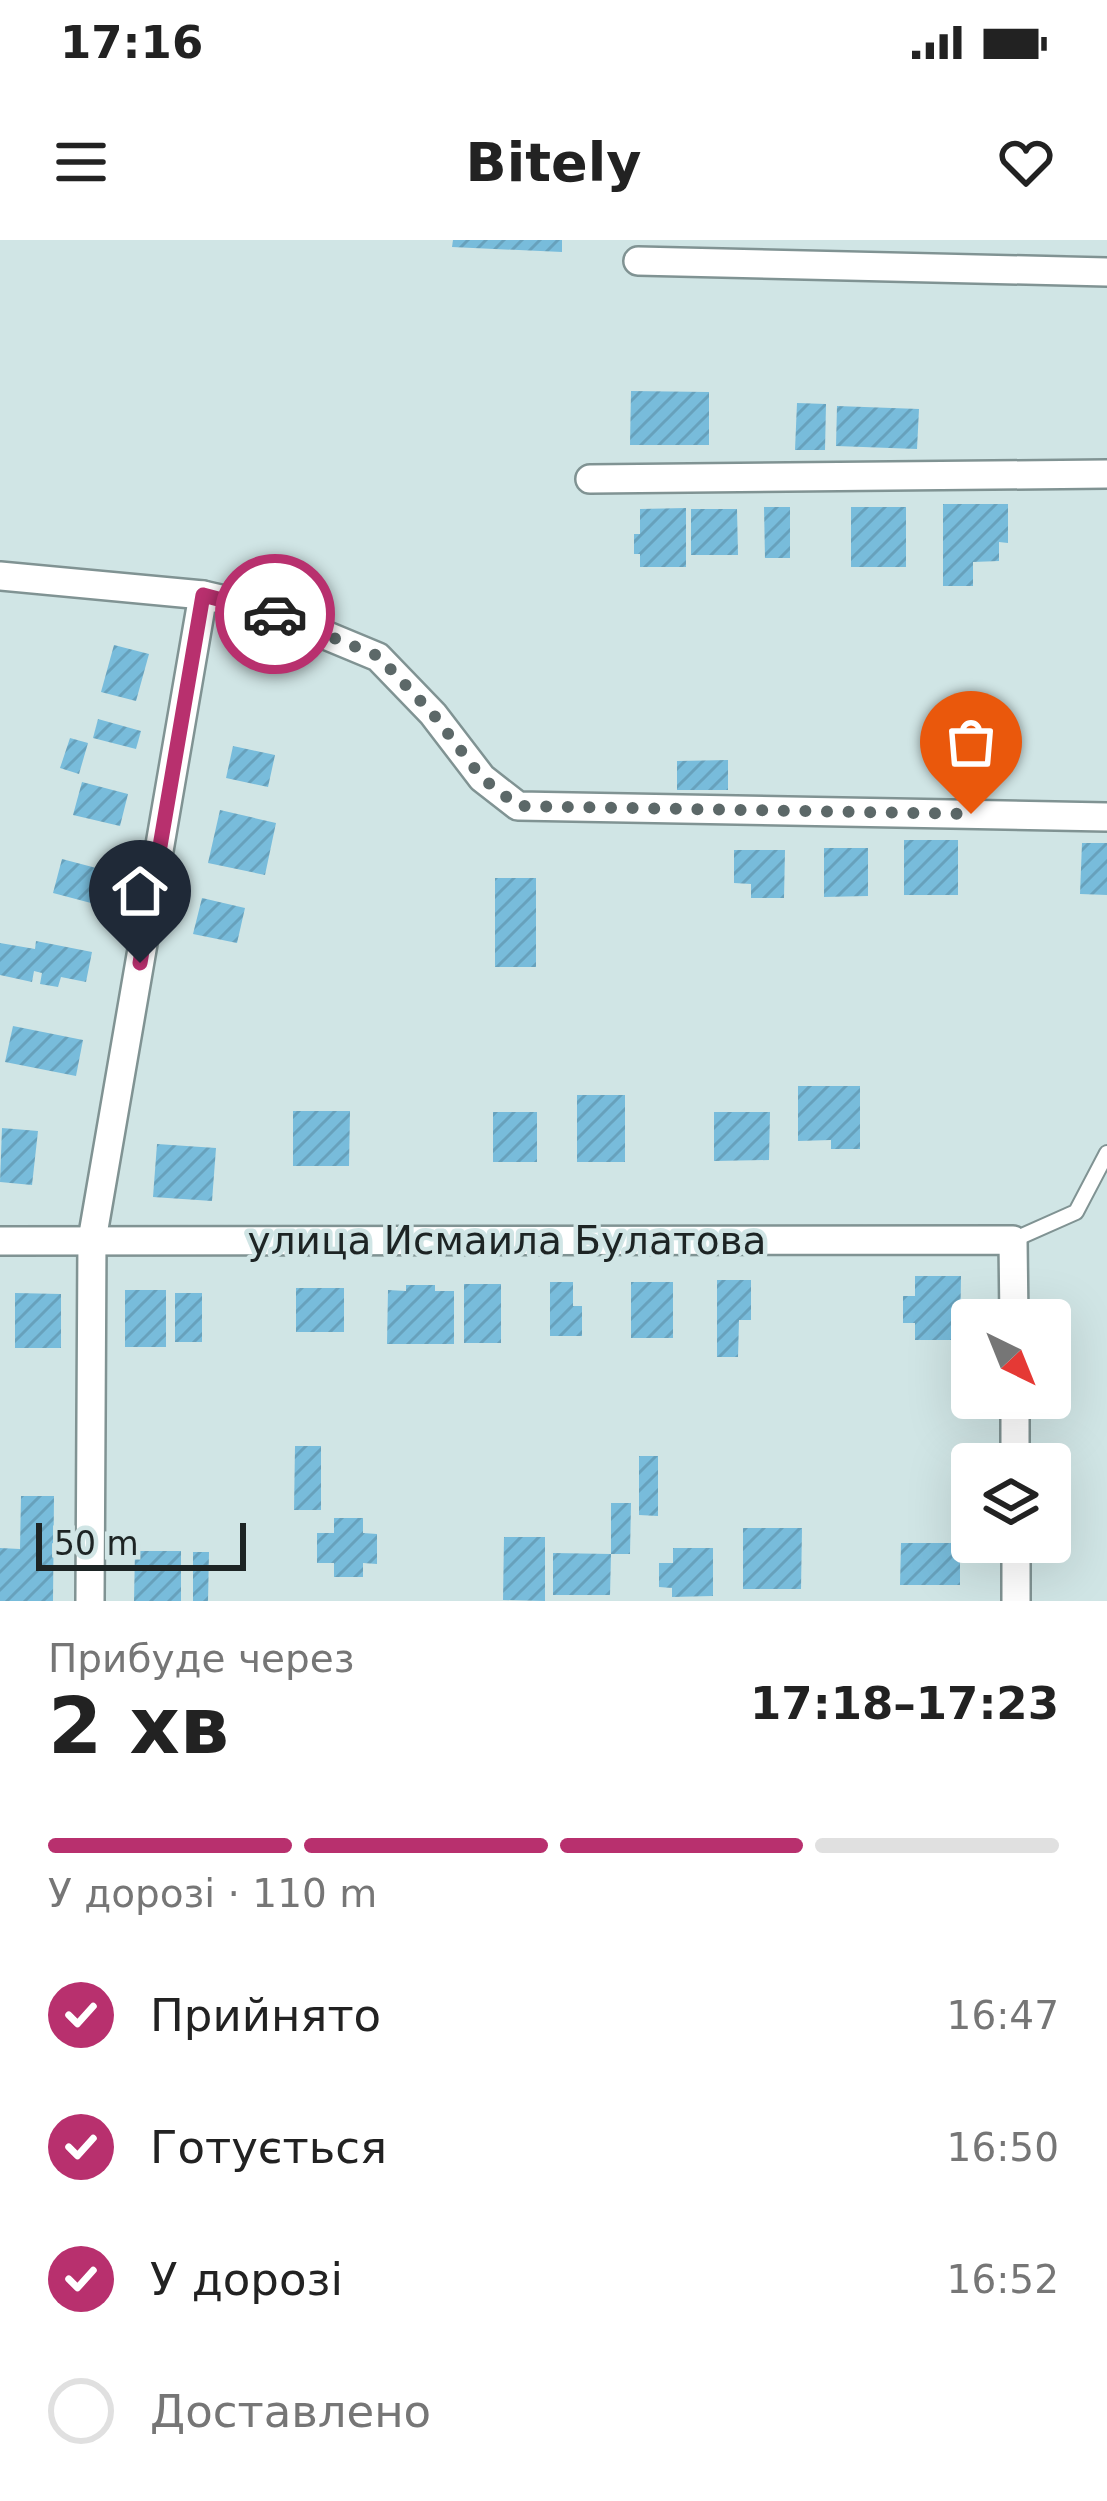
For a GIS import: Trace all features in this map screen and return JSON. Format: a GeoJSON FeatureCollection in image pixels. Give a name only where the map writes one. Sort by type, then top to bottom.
{"type":"FeatureCollection","features":[{"type":"Feature","properties":{"kind":"street"},"geometry":{"type":"LineString","coordinates":[[638,261],[1107,272]]}},
{"type":"Feature","properties":{"kind":"street"},"geometry":{"type":"LineString","coordinates":[[590,479],[1107,474]]}},
{"type":"Feature","properties":{"kind":"street"},"geometry":{"type":"LineString","coordinates":[[0,576],[203,595],[260,608],[378,656],[433,714],[482,778],[518,806],[1107,817]]}},
{"type":"Feature","properties":{"kind":"street"},"geometry":{"type":"LineString","coordinates":[[90,1601],[92,1240],[203,595]]}},
{"type":"Feature","properties":{"kind":"street"},"geometry":{"type":"LineString","coordinates":[[1013,1240],[1014,1299]]}},
{"type":"Feature","properties":{"kind":"street","name":"улица Исмаила Булатова"},"geometry":{"type":"LineString","coordinates":[[0,1241],[1013,1240]]}},
{"type":"Feature","properties":{"kind":"street"},"geometry":{"type":"LineString","coordinates":[[1016,1563],[1016,1601]]}},
{"type":"Feature","properties":{"kind":"lane"},"geometry":{"type":"LineString","coordinates":[[1013,1240],[1076,1212],[1107,1154]]}},
{"type":"Feature","properties":{"kind":"building"},"geometry":{"type":"Polygon","coordinates":[[[453,240],[562,240],[562,252],[452,247],[453,240]]]}},
{"type":"Feature","properties":{"kind":"building"},"geometry":{"type":"Polygon","coordinates":[[[631,391],[709,392],[709,445],[630,445],[631,391]]]}},
{"type":"Feature","properties":{"kind":"building"},"geometry":{"type":"Polygon","coordinates":[[[797,403],[826,404],[825,450],[795,450],[797,403]]]}},
{"type":"Feature","properties":{"kind":"building"},"geometry":{"type":"Polygon","coordinates":[[[837,406],[919,409],[917,449],[836,446],[837,406]]]}},
{"type":"Feature","properties":{"kind":"building"},"geometry":{"type":"Polygon","coordinates":[[[943,504],[1008,504],[1008,543],[999,542],[999,561],[973,562],[973,586],[943,586],[943,504]]]}},
{"type":"Feature","properties":{"kind":"building"},"geometry":{"type":"Polygon","coordinates":[[[764,507],[790,507],[790,558],[765,558],[764,507]]]}},
{"type":"Feature","properties":{"kind":"building"},"geometry":{"type":"Polygon","coordinates":[[[851,507],[906,507],[906,567],[851,567],[851,507]]]}},
{"type":"Feature","properties":{"kind":"building"},"geometry":{"type":"Polygon","coordinates":[[[686,508],[686,567],[640,567],[634,534],[640,534],[640,509],[686,508]]]}},
{"type":"Feature","properties":{"kind":"building"},"geometry":{"type":"Polygon","coordinates":[[[691,509],[737,509],[738,555],[691,555],[691,509]]]}},
{"type":"Feature","properties":{"kind":"building"},"geometry":{"type":"Polygon","coordinates":[[[114,645],[149,654],[136,701],[101,692],[114,645]]]}},
{"type":"Feature","properties":{"kind":"building"},"geometry":{"type":"Polygon","coordinates":[[[98,719],[141,731],[136,749],[93,738],[98,719]]]}},
{"type":"Feature","properties":{"kind":"building"},"geometry":{"type":"Polygon","coordinates":[[[70,738],[88,743],[79,774],[60,768],[70,738]]]}},
{"type":"Feature","properties":{"kind":"building"},"geometry":{"type":"Polygon","coordinates":[[[233,746],[275,755],[268,787],[226,778],[233,746]]]}},
{"type":"Feature","properties":{"kind":"building"},"geometry":{"type":"Polygon","coordinates":[[[728,760],[728,790],[677,790],[677,761],[728,760]]]}},
{"type":"Feature","properties":{"kind":"building"},"geometry":{"type":"Polygon","coordinates":[[[82,782],[128,794],[120,826],[73,815],[82,782]]]}},
{"type":"Feature","properties":{"kind":"building"},"geometry":{"type":"Polygon","coordinates":[[[220,810],[276,823],[265,875],[208,863],[220,810]]]}},
{"type":"Feature","properties":{"kind":"building"},"geometry":{"type":"Polygon","coordinates":[[[904,840],[958,840],[958,895],[904,895],[904,840]]]}},
{"type":"Feature","properties":{"kind":"building"},"geometry":{"type":"Polygon","coordinates":[[[1082,843],[1107,843],[1107,895],[1080,894],[1082,843]]]}},
{"type":"Feature","properties":{"kind":"building"},"geometry":{"type":"Polygon","coordinates":[[[824,848],[868,848],[868,896],[824,897],[824,848]]]}},
{"type":"Feature","properties":{"kind":"building"},"geometry":{"type":"Polygon","coordinates":[[[734,850],[785,850],[784,898],[751,898],[751,884],[734,883],[734,850]]]}},
{"type":"Feature","properties":{"kind":"building"},"geometry":{"type":"Polygon","coordinates":[[[62,859],[100,869],[91,903],[53,893],[62,859]]]}},
{"type":"Feature","properties":{"kind":"building"},"geometry":{"type":"Polygon","coordinates":[[[495,878],[536,878],[536,967],[495,967],[495,878]]]}},
{"type":"Feature","properties":{"kind":"building"},"geometry":{"type":"Polygon","coordinates":[[[202,898],[245,908],[237,943],[193,934],[202,898]]]}},
{"type":"Feature","properties":{"kind":"building"},"geometry":{"type":"Polygon","coordinates":[[[36,941],[92,952],[86,982],[61,977],[58,987],[40,984],[42,973],[34,971],[32,982],[0,975],[0,943],[35,949],[36,941]]]}},
{"type":"Feature","properties":{"kind":"building"},"geometry":{"type":"Polygon","coordinates":[[[13,1026],[83,1040],[76,1076],[5,1062],[13,1026]]]}},
{"type":"Feature","properties":{"kind":"building"},"geometry":{"type":"Polygon","coordinates":[[[798,1086],[860,1086],[860,1149],[831,1149],[831,1140],[798,1141],[798,1086]]]}},
{"type":"Feature","properties":{"kind":"building"},"geometry":{"type":"Polygon","coordinates":[[[577,1095],[625,1095],[625,1162],[577,1162],[577,1095]]]}},
{"type":"Feature","properties":{"kind":"building"},"geometry":{"type":"Polygon","coordinates":[[[293,1111],[350,1111],[349,1166],[293,1166],[293,1111]]]}},
{"type":"Feature","properties":{"kind":"building"},"geometry":{"type":"Polygon","coordinates":[[[493,1112],[537,1112],[537,1162],[493,1162],[493,1112]]]}},
{"type":"Feature","properties":{"kind":"building"},"geometry":{"type":"Polygon","coordinates":[[[714,1112],[770,1112],[769,1160],[714,1161],[714,1112]]]}},
{"type":"Feature","properties":{"kind":"building"},"geometry":{"type":"Polygon","coordinates":[[[2,1128],[38,1131],[32,1185],[0,1182],[2,1128]]]}},
{"type":"Feature","properties":{"kind":"building"},"geometry":{"type":"Polygon","coordinates":[[[157,1144],[216,1148],[212,1201],[153,1197],[157,1144]]]}},
{"type":"Feature","properties":{"kind":"building"},"geometry":{"type":"Polygon","coordinates":[[[915,1276],[961,1276],[961,1299],[951,1299],[951,1340],[915,1340],[915,1323],[903,1323],[903,1296],[915,1296],[915,1276]]]}},
{"type":"Feature","properties":{"kind":"building"},"geometry":{"type":"Polygon","coordinates":[[[717,1280],[751,1280],[751,1320],[739,1320],[738,1357],[717,1357],[717,1280]]]}},
{"type":"Feature","properties":{"kind":"building"},"geometry":{"type":"Polygon","coordinates":[[[550,1282],[573,1282],[573,1306],[582,1306],[582,1336],[550,1336],[550,1282]]]}},
{"type":"Feature","properties":{"kind":"building"},"geometry":{"type":"Polygon","coordinates":[[[631,1282],[673,1282],[673,1338],[631,1338],[631,1282]]]}},
{"type":"Feature","properties":{"kind":"building"},"geometry":{"type":"Polygon","coordinates":[[[464,1284],[501,1284],[501,1343],[464,1343],[464,1284]]]}},
{"type":"Feature","properties":{"kind":"building"},"geometry":{"type":"Polygon","coordinates":[[[406,1285],[454,1291],[454,1344],[387,1344],[388,1290],[406,1291],[406,1285]]]}},
{"type":"Feature","properties":{"kind":"building"},"geometry":{"type":"Polygon","coordinates":[[[296,1288],[344,1288],[344,1332],[296,1332],[296,1288]]]}},
{"type":"Feature","properties":{"kind":"building"},"geometry":{"type":"Polygon","coordinates":[[[125,1290],[166,1290],[166,1347],[125,1347],[125,1290]]]}},
{"type":"Feature","properties":{"kind":"building"},"geometry":{"type":"Polygon","coordinates":[[[15,1293],[61,1294],[61,1348],[15,1348],[15,1293]]]}},
{"type":"Feature","properties":{"kind":"building"},"geometry":{"type":"Polygon","coordinates":[[[175,1293],[202,1293],[202,1342],[175,1342],[175,1293]]]}},
{"type":"Feature","properties":{"kind":"building"},"geometry":{"type":"Polygon","coordinates":[[[295,1446],[321,1446],[321,1510],[294,1510],[295,1446]]]}},
{"type":"Feature","properties":{"kind":"building"},"geometry":{"type":"Polygon","coordinates":[[[639,1456],[658,1456],[658,1516],[639,1515],[639,1456]]]}},
{"type":"Feature","properties":{"kind":"building"},"geometry":{"type":"Polygon","coordinates":[[[21,1496],[54,1496],[53,1601],[0,1601],[0,1548],[20,1549],[21,1496]]]}},
{"type":"Feature","properties":{"kind":"building"},"geometry":{"type":"Polygon","coordinates":[[[611,1503],[631,1503],[630,1554],[611,1554],[611,1503]]]}},
{"type":"Feature","properties":{"kind":"building"},"geometry":{"type":"Polygon","coordinates":[[[334,1518],[363,1518],[363,1533],[377,1534],[377,1564],[363,1563],[363,1577],[334,1577],[334,1563],[317,1563],[317,1533],[334,1533],[334,1518]]]}},
{"type":"Feature","properties":{"kind":"building"},"geometry":{"type":"Polygon","coordinates":[[[743,1528],[802,1528],[801,1589],[743,1589],[743,1528]]]}},
{"type":"Feature","properties":{"kind":"building"},"geometry":{"type":"Polygon","coordinates":[[[504,1537],[545,1537],[545,1601],[503,1600],[504,1537]]]}},
{"type":"Feature","properties":{"kind":"building"},"geometry":{"type":"Polygon","coordinates":[[[901,1543],[951,1543],[951,1563],[960,1563],[960,1585],[900,1585],[901,1543]]]}},
{"type":"Feature","properties":{"kind":"building"},"geometry":{"type":"Polygon","coordinates":[[[673,1548],[713,1548],[713,1596],[672,1597],[672,1588],[659,1587],[659,1563],[673,1563],[673,1548]]]}},
{"type":"Feature","properties":{"kind":"building"},"geometry":{"type":"Polygon","coordinates":[[[135,1551],[181,1551],[181,1601],[134,1601],[135,1551]]]}},
{"type":"Feature","properties":{"kind":"building"},"geometry":{"type":"Polygon","coordinates":[[[193,1552],[209,1552],[208,1601],[193,1601],[193,1552]]]}},
{"type":"Feature","properties":{"kind":"building"},"geometry":{"type":"Polygon","coordinates":[[[553,1553],[611,1554],[610,1595],[553,1595],[553,1553]]]}},
{"type":"Feature","properties":{"kind":"way so far"},"geometry":{"type":"LineString","coordinates":[[275,614],[378,656],[433,714],[482,778],[518,806],[971,814]]}},
{"type":"Feature","properties":{"kind":"route"},"geometry":{"type":"LineString","coordinates":[[140,963],[203,595],[275,614]]}}]}
